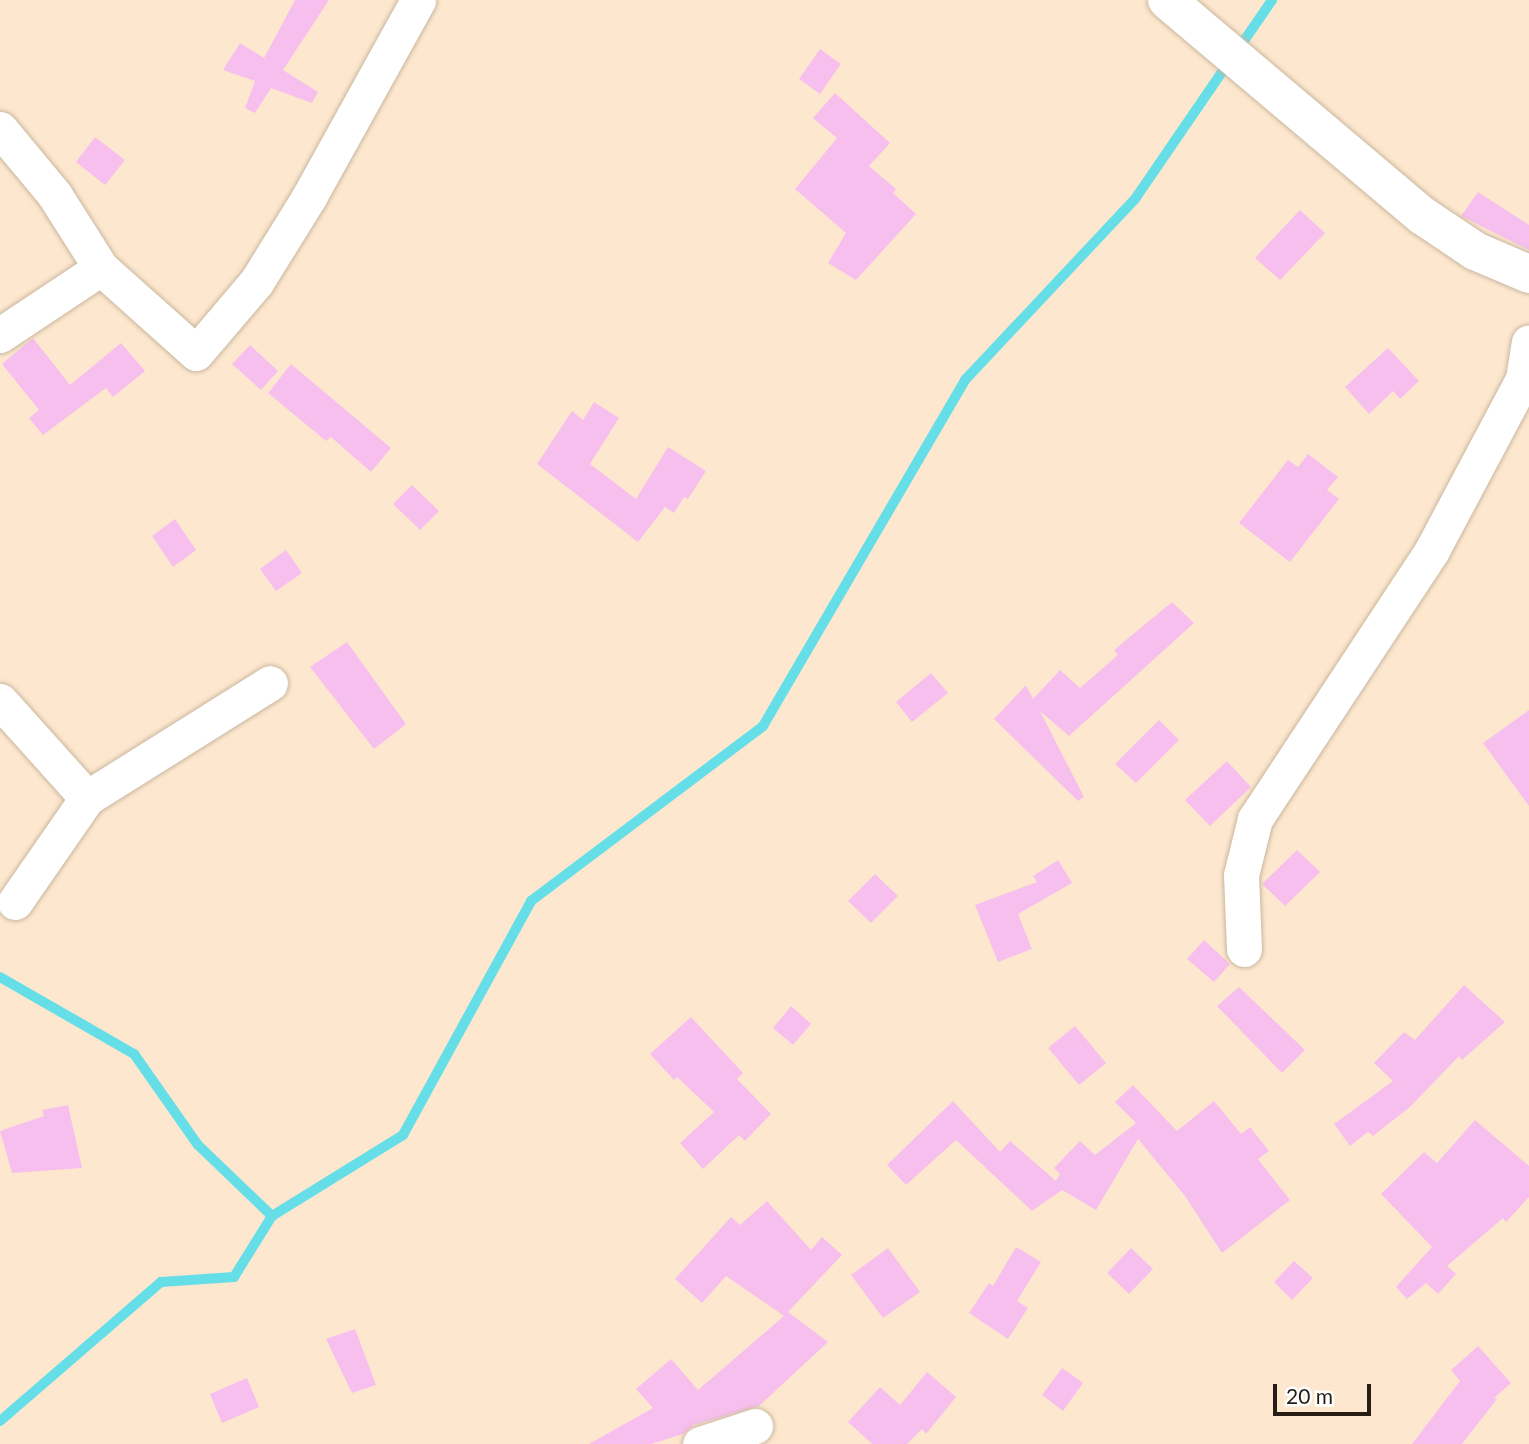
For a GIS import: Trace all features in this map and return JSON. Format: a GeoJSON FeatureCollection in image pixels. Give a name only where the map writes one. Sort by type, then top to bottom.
{"type":"FeatureCollection","features":[{"type":"Feature","properties":{"kind":"street"},"geometry":{"type":"LineString","coordinates":[[0,129],[54,194],[102,268],[196,353],[270,260],[418,0]]}},
{"type":"Feature","properties":{"kind":"street"},"geometry":{"type":"LineString","coordinates":[[1167,0],[1423,216],[1475,251],[1529,274]]}},
{"type":"Feature","properties":{"kind":"street"},"geometry":{"type":"LineString","coordinates":[[0,335],[102,268]]}},
{"type":"Feature","properties":{"kind":"street"},"geometry":{"type":"LineString","coordinates":[[1244,948],[1241,875],[1255,819],[1431,552],[1523,379],[1529,342]]}},
{"type":"Feature","properties":{"kind":"street"},"geometry":{"type":"LineString","coordinates":[[15,902],[87,798],[270,683]]}},
{"type":"Feature","properties":{"kind":"street"},"geometry":{"type":"LineString","coordinates":[[0,701],[87,798]]}},
{"type":"Feature","properties":{"kind":"street"},"geometry":{"type":"LineString","coordinates":[[701,1444],[755,1426]]}},
{"type":"Feature","properties":{"kind":"building"},"geometry":{"type":"Polygon","coordinates":[[[295,0],[329,0],[283,70],[318,92],[312,103],[271,88],[255,113],[245,108],[255,81],[223,70],[240,43],[264,58],[295,0]]]}},
{"type":"Feature","properties":{"kind":"building"},"geometry":{"type":"Polygon","coordinates":[[[820,49],[841,64],[820,94],[799,79],[820,49]]]}},
{"type":"Feature","properties":{"kind":"building"},"geometry":{"type":"Polygon","coordinates":[[[835,93],[890,143],[869,166],[896,189],[893,193],[916,214],[856,280],[828,263],[846,233],[795,189],[837,138],[813,118],[835,93]]]}},
{"type":"Feature","properties":{"kind":"building"},"geometry":{"type":"Polygon","coordinates":[[[95,137],[125,160],[105,185],[76,162],[95,137]]]}},
{"type":"Feature","properties":{"kind":"building"},"geometry":{"type":"Polygon","coordinates":[[[1478,192],[1529,225],[1529,250],[1461,216],[1478,192]]]}},
{"type":"Feature","properties":{"kind":"building"},"geometry":{"type":"Polygon","coordinates":[[[1300,210],[1325,233],[1280,280],[1255,258],[1300,210]]]}},
{"type":"Feature","properties":{"kind":"building"},"geometry":{"type":"Polygon","coordinates":[[[33,338],[70,385],[121,343],[145,371],[113,397],[106,388],[43,435],[29,418],[39,410],[2,364],[33,338]]]}},
{"type":"Feature","properties":{"kind":"building"},"geometry":{"type":"Polygon","coordinates":[[[250,345],[278,371],[261,390],[232,364],[250,345]]]}},
{"type":"Feature","properties":{"kind":"building"},"geometry":{"type":"Polygon","coordinates":[[[1388,348],[1419,381],[1400,399],[1393,391],[1369,414],[1345,387],[1388,348]]]}},
{"type":"Feature","properties":{"kind":"building"},"geometry":{"type":"Polygon","coordinates":[[[291,364],[391,448],[371,472],[331,437],[326,441],[268,393],[291,364]]]}},
{"type":"Feature","properties":{"kind":"building"},"geometry":{"type":"Polygon","coordinates":[[[594,402],[619,418],[590,464],[636,499],[668,447],[706,471],[688,499],[684,497],[674,513],[665,507],[638,542],[537,464],[572,411],[583,420],[594,402]]]}},
{"type":"Feature","properties":{"kind":"building"},"geometry":{"type":"Polygon","coordinates":[[[1308,454],[1338,477],[1327,490],[1339,499],[1290,562],[1239,523],[1288,460],[1298,467],[1308,454]]]}},
{"type":"Feature","properties":{"kind":"building"},"geometry":{"type":"Polygon","coordinates":[[[412,485],[439,511],[420,530],[393,504],[412,485]]]}},
{"type":"Feature","properties":{"kind":"building"},"geometry":{"type":"Polygon","coordinates":[[[175,519],[196,550],[173,567],[152,536],[175,519]]]}},
{"type":"Feature","properties":{"kind":"building"},"geometry":{"type":"Polygon","coordinates":[[[286,550],[302,573],[276,591],[260,569],[286,550]]]}},
{"type":"Feature","properties":{"kind":"building"},"geometry":{"type":"Polygon","coordinates":[[[1172,602],[1194,623],[1069,736],[1040,711],[1084,797],[1078,801],[994,719],[1026,685],[1033,699],[1060,670],[1080,688],[1118,655],[1114,650],[1172,602]]]}},
{"type":"Feature","properties":{"kind":"building"},"geometry":{"type":"Polygon","coordinates":[[[347,642],[406,724],[374,749],[310,667],[347,642]]]}},
{"type":"Feature","properties":{"kind":"building"},"geometry":{"type":"Polygon","coordinates":[[[931,673],[948,693],[912,722],[896,702],[931,673]]]}},
{"type":"Feature","properties":{"kind":"building"},"geometry":{"type":"Polygon","coordinates":[[[1529,710],[1529,806],[1483,743],[1529,710]]]}},
{"type":"Feature","properties":{"kind":"building"},"geometry":{"type":"Polygon","coordinates":[[[1159,720],[1179,740],[1136,783],[1115,764],[1159,720]]]}},
{"type":"Feature","properties":{"kind":"building"},"geometry":{"type":"Polygon","coordinates":[[[1227,761],[1251,787],[1210,826],[1185,800],[1227,761]]]}},
{"type":"Feature","properties":{"kind":"building"},"geometry":{"type":"Polygon","coordinates":[[[1297,850],[1320,872],[1285,906],[1262,884],[1297,850]]]}},
{"type":"Feature","properties":{"kind":"building"},"geometry":{"type":"Polygon","coordinates":[[[1058,860],[1072,883],[1018,914],[1032,949],[998,962],[975,905],[1037,882],[1033,876],[1058,860]]]}},
{"type":"Feature","properties":{"kind":"building"},"geometry":{"type":"Polygon","coordinates":[[[875,874],[898,896],[871,923],[848,901],[875,874]]]}},
{"type":"Feature","properties":{"kind":"building"},"geometry":{"type":"Polygon","coordinates":[[[1204,940],[1230,964],[1214,982],[1187,959],[1204,940]]]}},
{"type":"Feature","properties":{"kind":"building"},"geometry":{"type":"Polygon","coordinates":[[[1464,985],[1505,1022],[1462,1060],[1459,1056],[1410,1107],[1373,1136],[1368,1132],[1350,1146],[1334,1124],[1393,1081],[1374,1063],[1404,1032],[1415,1040],[1464,985]]]}},
{"type":"Feature","properties":{"kind":"building"},"geometry":{"type":"Polygon","coordinates":[[[1239,987],[1305,1050],[1282,1073],[1217,1006],[1239,987]]]}},
{"type":"Feature","properties":{"kind":"building"},"geometry":{"type":"Polygon","coordinates":[[[791,1006],[811,1024],[793,1045],[773,1028],[791,1006]]]}},
{"type":"Feature","properties":{"kind":"building"},"geometry":{"type":"Polygon","coordinates":[[[691,1017],[743,1073],[737,1079],[771,1114],[745,1141],[739,1135],[703,1169],[680,1143],[714,1112],[677,1077],[674,1080],[650,1054],[691,1017]]]}},
{"type":"Feature","properties":{"kind":"building"},"geometry":{"type":"Polygon","coordinates":[[[1075,1026],[1106,1063],[1079,1085],[1048,1048],[1075,1026]]]}},
{"type":"Feature","properties":{"kind":"building"},"geometry":{"type":"Polygon","coordinates":[[[1133,1085],[1177,1131],[1214,1101],[1241,1134],[1250,1127],[1269,1151],[1258,1159],[1290,1200],[1222,1253],[1185,1196],[1138,1139],[1096,1210],[1062,1190],[1032,1211],[956,1140],[906,1185],[887,1165],[953,1101],[1000,1152],[1010,1141],[1056,1181],[1060,1174],[1054,1168],[1080,1141],[1095,1155],[1136,1123],[1115,1102],[1133,1085]]]}},
{"type":"Feature","properties":{"kind":"building"},"geometry":{"type":"Polygon","coordinates":[[[68,1105],[82,1168],[12,1173],[0,1131],[44,1116],[42,1110],[68,1105]]]}},
{"type":"Feature","properties":{"kind":"building"},"geometry":{"type":"Polygon","coordinates":[[[1475,1120],[1529,1166],[1529,1197],[1506,1222],[1503,1218],[1447,1266],[1456,1274],[1438,1294],[1426,1283],[1407,1299],[1396,1287],[1432,1247],[1381,1194],[1424,1152],[1437,1163],[1475,1120]]]}},
{"type":"Feature","properties":{"kind":"building"},"geometry":{"type":"Polygon","coordinates":[[[767,1201],[811,1250],[822,1237],[842,1255],[788,1312],[828,1342],[759,1406],[694,1425],[683,1434],[651,1444],[589,1444],[653,1408],[636,1389],[671,1359],[698,1390],[784,1316],[726,1276],[702,1303],[675,1279],[731,1217],[740,1225],[767,1201]]]}},
{"type":"Feature","properties":{"kind":"building"},"geometry":{"type":"Polygon","coordinates":[[[1016,1247],[1041,1262],[1017,1301],[1028,1308],[1008,1339],[969,1313],[989,1283],[993,1286],[1016,1247]]]}},
{"type":"Feature","properties":{"kind":"building"},"geometry":{"type":"Polygon","coordinates":[[[888,1248],[920,1292],[883,1318],[851,1275],[888,1248]]]}},
{"type":"Feature","properties":{"kind":"building"},"geometry":{"type":"Polygon","coordinates":[[[1131,1248],[1153,1269],[1129,1294],[1107,1273],[1131,1248]]]}},
{"type":"Feature","properties":{"kind":"building"},"geometry":{"type":"Polygon","coordinates":[[[1294,1261],[1313,1278],[1292,1300],[1274,1282],[1294,1261]]]}},
{"type":"Feature","properties":{"kind":"building"},"geometry":{"type":"Polygon","coordinates":[[[355,1329],[376,1385],[352,1393],[326,1339],[355,1329]]]}},
{"type":"Feature","properties":{"kind":"building"},"geometry":{"type":"Polygon","coordinates":[[[1478,1346],[1511,1383],[1494,1398],[1497,1399],[1462,1444],[1412,1444],[1460,1381],[1451,1370],[1478,1346]]]}},
{"type":"Feature","properties":{"kind":"building"},"geometry":{"type":"Polygon","coordinates":[[[1062,1368],[1083,1383],[1063,1411],[1042,1395],[1062,1368]]]}},
{"type":"Feature","properties":{"kind":"building"},"geometry":{"type":"Polygon","coordinates":[[[927,1372],[956,1397],[926,1434],[922,1429],[907,1444],[872,1444],[848,1422],[880,1387],[900,1405],[927,1372]]]}},
{"type":"Feature","properties":{"kind":"building"},"geometry":{"type":"Polygon","coordinates":[[[247,1378],[259,1407],[222,1423],[210,1394],[247,1378]]]}},
{"type":"Feature","properties":{"kind":"waterway"},"geometry":{"type":"LineString","coordinates":[[1237,51],[1272,0]]}},
{"type":"Feature","properties":{"kind":"waterway"},"geometry":{"type":"LineString","coordinates":[[0,1421],[161,1282],[234,1277],[272,1216],[403,1135],[531,901],[763,726],[965,380],[1135,199],[1228,63]]}},
{"type":"Feature","properties":{"kind":"waterway"},"geometry":{"type":"LineString","coordinates":[[0,977],[134,1054],[198,1145],[272,1216]]}}]}
